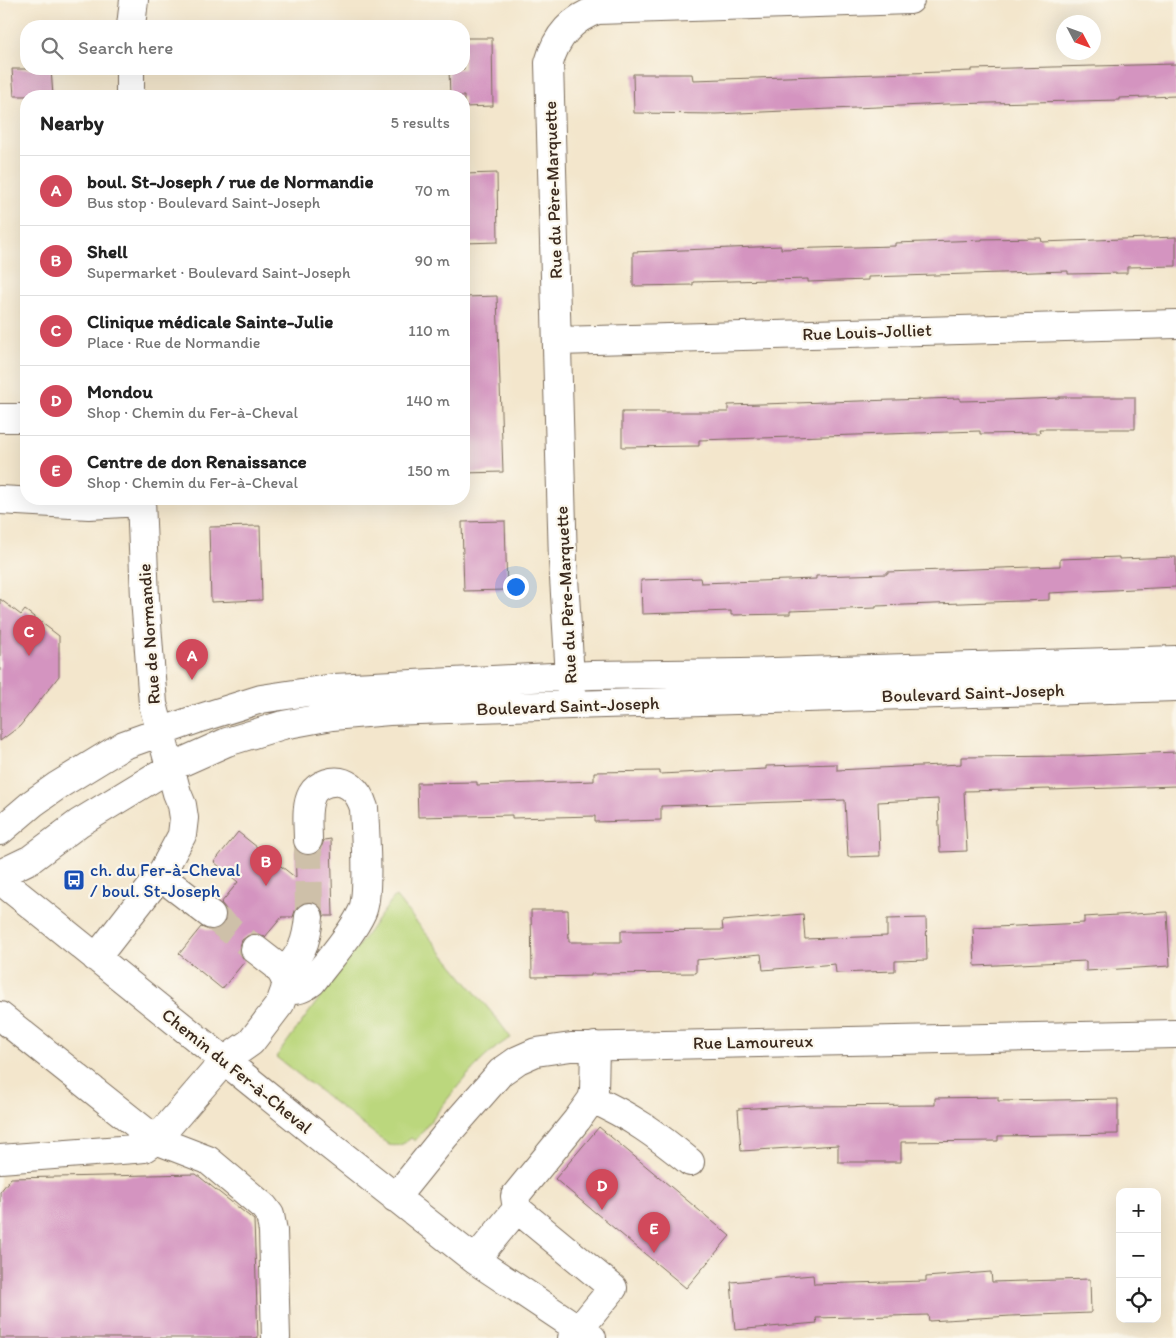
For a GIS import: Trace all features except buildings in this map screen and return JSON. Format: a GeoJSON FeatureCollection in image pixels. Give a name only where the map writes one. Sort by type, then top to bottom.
{"type":"FeatureCollection","features":[{"type":"Feature","properties":{"kind":"street"},"geometry":{"type":"LineString","coordinates":[[132,20],[134,0]]}},
{"type":"Feature","properties":{"kind":"street","name":"Rue du Père-Marquette"},"geometry":{"type":"LineString","coordinates":[[571,705],[563,561],[549,63],[552,50],[558,39],[575,20],[597,10],[608,8],[910,0]]}},
{"type":"Feature","properties":{"kind":"street"},"geometry":{"type":"LineString","coordinates":[[130,75],[130,90]]}},
{"type":"Feature","properties":{"kind":"street","name":"Rue Louis-Jolliet"},"geometry":{"type":"LineString","coordinates":[[558,341],[1176,324]]}},
{"type":"Feature","properties":{"kind":"street"},"geometry":{"type":"LineString","coordinates":[[0,418],[20,418]]}},
{"type":"Feature","properties":{"kind":"street"},"geometry":{"type":"LineString","coordinates":[[0,500],[20,501]]}},
{"type":"Feature","properties":{"kind":"street","name":"Rue de Normandie"},"geometry":{"type":"LineString","coordinates":[[96,958],[160,876],[182,835],[184,818],[171,767],[159,732],[152,693],[141,505]]}},
{"type":"Feature","properties":{"kind":"street","name":"Boulevard Saint-Joseph"},"geometry":{"type":"LineString","coordinates":[[0,831],[33,803],[84,768],[124,745],[261,699],[334,688],[569,677],[1176,660]]}},
{"type":"Feature","properties":{"kind":"street","name":"Boulevard Saint-Joseph"},"geometry":{"type":"LineString","coordinates":[[0,874],[31,859],[79,823],[171,767],[227,742],[282,725],[332,716],[571,705],[1176,687]]}},
{"type":"Feature","properties":{"kind":"street"},"geometry":{"type":"LineString","coordinates":[[256,949],[277,966],[284,982],[295,991],[312,982],[354,927],[363,911],[366,893],[364,808],[361,798],[354,789],[344,782],[332,782],[321,785],[313,792],[309,804],[308,840]]}},
{"type":"Feature","properties":{"kind":"street"},"geometry":{"type":"LineString","coordinates":[[160,876],[211,915]]}},
{"type":"Feature","properties":{"kind":"street","name":"Chemin du Fer-à-Cheval"},"geometry":{"type":"LineString","coordinates":[[0,880],[395,1198],[576,1336]]}},
{"type":"Feature","properties":{"kind":"street"},"geometry":{"type":"LineString","coordinates":[[0,1159],[144,1148],[156,1140],[224,1061],[251,1042],[274,1013],[280,1004],[284,982],[307,937],[309,917]]}},
{"type":"Feature","properties":{"kind":"street"},"geometry":{"type":"LineString","coordinates":[[0,1016],[156,1140],[208,1160],[264,1207],[270,1215],[273,1230],[276,1338]]}},
{"type":"Feature","properties":{"kind":"street","name":"Rue Lamoureux"},"geometry":{"type":"LineString","coordinates":[[395,1198],[488,1086],[510,1065],[531,1054],[548,1049],[571,1046],[1176,1034]]}},
{"type":"Feature","properties":{"kind":"street"},"geometry":{"type":"LineString","coordinates":[[576,1336],[613,1288],[517,1209],[515,1196],[592,1099],[594,1091],[595,1046]]}},
{"type":"Feature","properties":{"kind":"street"},"geometry":{"type":"LineString","coordinates":[[592,1099],[646,1126],[690,1162]]}},
{"type":"Feature","properties":{"kind":"street"},"geometry":{"type":"LineString","coordinates":[[475,1260],[517,1209]]}},
{"type":"Feature","properties":{"kind":"green space"},"geometry":{"type":"Polygon","coordinates":[[[395,896],[511,1038],[498,1046],[472,1070],[415,1141],[411,1138],[396,1146],[389,1145],[276,1057],[395,896]]]}},
{"type":"Feature","properties":{"kind":"tunnel"},"geometry":{"type":"LineString","coordinates":[[308,840],[309,917]]}},
{"type":"Feature","properties":{"kind":"tunnel"},"geometry":{"type":"LineString","coordinates":[[211,915],[255,949]]}},
{"type":"Feature","properties":{"kind":"place","name":"Clinique médicale Sainte-Julie"},"geometry":{"type":"Point","coordinates":[29,656]}},
{"type":"Feature","properties":{"kind":"place","name":"boul. St-Joseph / rue de Normandie"},"geometry":{"type":"Point","coordinates":[192,680]}},
{"type":"Feature","properties":{"kind":"place","name":"ch. du Fer-à-Cheval / boul. St-Joseph"},"geometry":{"type":"Point","coordinates":[74,880]}},
{"type":"Feature","properties":{"kind":"place","name":"Shell"},"geometry":{"type":"Point","coordinates":[266,886]}},
{"type":"Feature","properties":{"kind":"place","name":"Mondou"},"geometry":{"type":"Point","coordinates":[602,1210]}},
{"type":"Feature","properties":{"kind":"place","name":"Centre de don Renaissance"},"geometry":{"type":"Point","coordinates":[654,1253]}}]}
